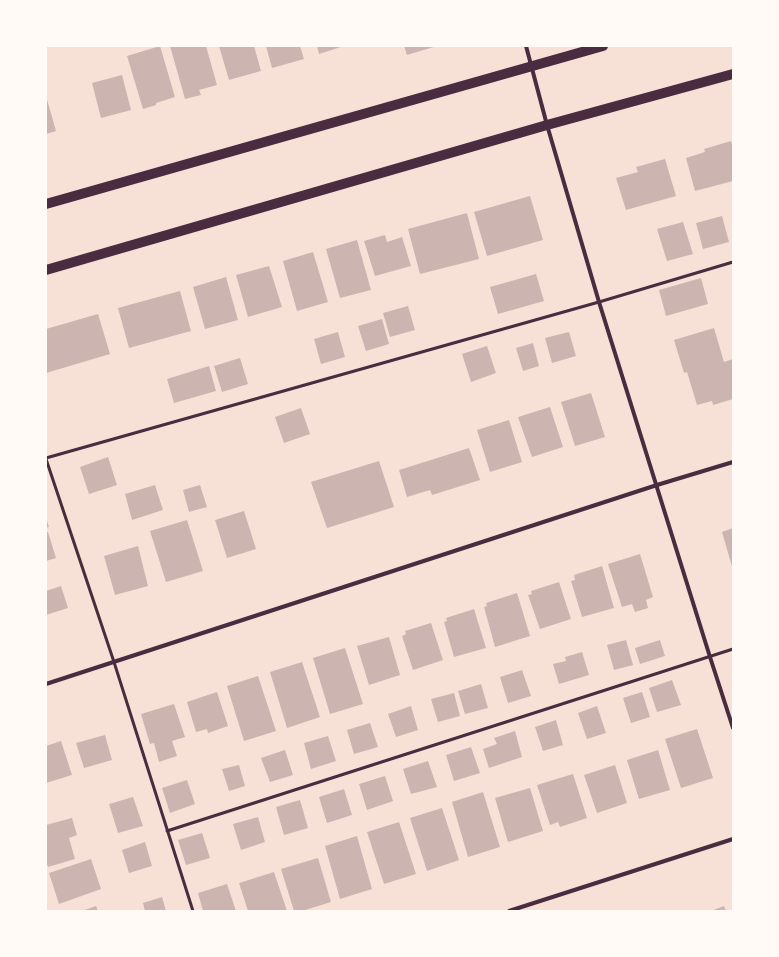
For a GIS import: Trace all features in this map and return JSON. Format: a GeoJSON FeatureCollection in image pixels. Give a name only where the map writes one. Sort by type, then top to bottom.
{"type":"FeatureCollection","features":[{"type":"Feature","properties":{"kind":"main road"},"geometry":{"type":"LineString","coordinates":[[46,204],[603,46]]}},
{"type":"Feature","properties":{"kind":"main road"},"geometry":{"type":"LineString","coordinates":[[46,270],[547,125],[733,74]]}},
{"type":"Feature","properties":{"kind":"street"},"geometry":{"type":"LineString","coordinates":[[526,46],[547,125],[599,302],[733,728]]}},
{"type":"Feature","properties":{"kind":"street"},"geometry":{"type":"LineString","coordinates":[[46,684],[657,485],[733,462]]}},
{"type":"Feature","properties":{"kind":"street"},"geometry":{"type":"LineString","coordinates":[[509,911],[733,839]]}},
{"type":"Feature","properties":{"kind":"lane"},"geometry":{"type":"LineString","coordinates":[[193,911],[114,662],[46,458],[599,302],[733,262]]}},
{"type":"Feature","properties":{"kind":"lane"},"geometry":{"type":"LineString","coordinates":[[167,830],[733,649]]}},
{"type":"Feature","properties":{"kind":"building"},"geometry":{"type":"Polygon","coordinates":[[[160,46],[175,97],[143,109],[127,56],[160,46]]]}},
{"type":"Feature","properties":{"kind":"building"},"geometry":{"type":"Polygon","coordinates":[[[170,46],[206,46],[217,85],[199,90],[201,95],[185,99],[170,46]]]}},
{"type":"Feature","properties":{"kind":"building"},"geometry":{"type":"Polygon","coordinates":[[[219,46],[254,46],[261,71],[229,80],[219,46]]]}},
{"type":"Feature","properties":{"kind":"building"},"geometry":{"type":"Polygon","coordinates":[[[266,46],[300,46],[304,59],[272,68],[266,46]]]}},
{"type":"Feature","properties":{"kind":"building"},"geometry":{"type":"Polygon","coordinates":[[[317,46],[344,46],[319,54],[317,46]]]}},
{"type":"Feature","properties":{"kind":"building"},"geometry":{"type":"Polygon","coordinates":[[[404,46],[437,46],[407,55],[404,46]]]}},
{"type":"Feature","properties":{"kind":"building"},"geometry":{"type":"Polygon","coordinates":[[[122,75],[131,110],[101,118],[92,83],[122,75]]]}},
{"type":"Feature","properties":{"kind":"building"},"geometry":{"type":"Polygon","coordinates":[[[46,96],[56,131],[46,134],[46,96]]]}},
{"type":"Feature","properties":{"kind":"building"},"geometry":{"type":"Polygon","coordinates":[[[731,141],[733,147],[733,181],[695,191],[686,158],[705,152],[704,149],[731,141]]]}},
{"type":"Feature","properties":{"kind":"building"},"geometry":{"type":"Polygon","coordinates":[[[665,159],[676,196],[626,210],[616,178],[638,172],[636,167],[665,159]]]}},
{"type":"Feature","properties":{"kind":"building"},"geometry":{"type":"Polygon","coordinates":[[[530,196],[543,240],[487,256],[474,212],[530,196]]]}},
{"type":"Feature","properties":{"kind":"building"},"geometry":{"type":"Polygon","coordinates":[[[467,213],[479,259],[420,274],[408,229],[467,213]]]}},
{"type":"Feature","properties":{"kind":"building"},"geometry":{"type":"Polygon","coordinates":[[[722,216],[729,242],[703,249],[696,223],[722,216]]]}},
{"type":"Feature","properties":{"kind":"building"},"geometry":{"type":"Polygon","coordinates":[[[683,222],[693,254],[667,261],[657,229],[683,222]]]}},
{"type":"Feature","properties":{"kind":"building"},"geometry":{"type":"Polygon","coordinates":[[[385,235],[387,242],[402,237],[411,266],[375,276],[364,241],[385,235]]]}},
{"type":"Feature","properties":{"kind":"building"},"geometry":{"type":"Polygon","coordinates":[[[357,240],[371,290],[340,298],[326,249],[357,240]]]}},
{"type":"Feature","properties":{"kind":"building"},"geometry":{"type":"Polygon","coordinates":[[[313,252],[328,302],[297,311],[283,261],[313,252]]]}},
{"type":"Feature","properties":{"kind":"building"},"geometry":{"type":"Polygon","coordinates":[[[269,266],[282,307],[248,317],[236,275],[269,266]]]}},
{"type":"Feature","properties":{"kind":"building"},"geometry":{"type":"Polygon","coordinates":[[[536,274],[544,301],[498,314],[490,287],[536,274]]]}},
{"type":"Feature","properties":{"kind":"building"},"geometry":{"type":"Polygon","coordinates":[[[226,277],[238,320],[205,329],[193,287],[226,277]]]}},
{"type":"Feature","properties":{"kind":"building"},"geometry":{"type":"Polygon","coordinates":[[[701,278],[708,304],[666,316],[659,290],[701,278]]]}},
{"type":"Feature","properties":{"kind":"building"},"geometry":{"type":"Polygon","coordinates":[[[180,291],[191,331],[129,348],[118,308],[180,291]]]}},
{"type":"Feature","properties":{"kind":"building"},"geometry":{"type":"Polygon","coordinates":[[[408,306],[415,330],[390,337],[383,313],[408,306]]]}},
{"type":"Feature","properties":{"kind":"building"},"geometry":{"type":"Polygon","coordinates":[[[98,314],[110,354],[46,373],[46,329],[98,314]]]}},
{"type":"Feature","properties":{"kind":"building"},"geometry":{"type":"Polygon","coordinates":[[[382,319],[389,344],[366,351],[358,326],[382,319]]]}},
{"type":"Feature","properties":{"kind":"building"},"geometry":{"type":"Polygon","coordinates":[[[714,328],[724,362],[733,359],[733,399],[713,405],[712,401],[697,405],[687,372],[684,373],[674,340],[714,328]]]}},
{"type":"Feature","properties":{"kind":"building"},"geometry":{"type":"Polygon","coordinates":[[[338,332],[345,357],[321,364],[314,339],[338,332]]]}},
{"type":"Feature","properties":{"kind":"building"},"geometry":{"type":"Polygon","coordinates":[[[569,332],[576,356],[552,363],[545,338],[569,332]]]}},
{"type":"Feature","properties":{"kind":"building"},"geometry":{"type":"Polygon","coordinates":[[[533,343],[539,366],[523,371],[516,348],[533,343]]]}},
{"type":"Feature","properties":{"kind":"building"},"geometry":{"type":"Polygon","coordinates":[[[487,346],[496,373],[471,382],[462,354],[487,346]]]}},
{"type":"Feature","properties":{"kind":"building"},"geometry":{"type":"Polygon","coordinates":[[[240,358],[248,384],[222,392],[214,366],[240,358]]]}},
{"type":"Feature","properties":{"kind":"building"},"geometry":{"type":"Polygon","coordinates":[[[209,366],[216,391],[174,403],[167,379],[209,366]]]}},
{"type":"Feature","properties":{"kind":"building"},"geometry":{"type":"Polygon","coordinates":[[[591,393],[605,437],[575,446],[561,402],[591,393]]]}},
{"type":"Feature","properties":{"kind":"building"},"geometry":{"type":"Polygon","coordinates":[[[550,407],[563,447],[532,457],[518,417],[550,407]]]}},
{"type":"Feature","properties":{"kind":"building"},"geometry":{"type":"Polygon","coordinates":[[[301,408],[310,434],[284,443],[275,417],[301,408]]]}},
{"type":"Feature","properties":{"kind":"building"},"geometry":{"type":"Polygon","coordinates":[[[509,420],[522,462],[490,472],[477,430],[509,420]]]}},
{"type":"Feature","properties":{"kind":"building"},"geometry":{"type":"Polygon","coordinates":[[[469,448],[480,480],[432,495],[430,490],[407,497],[399,470],[469,448]]]}},
{"type":"Feature","properties":{"kind":"building"},"geometry":{"type":"Polygon","coordinates":[[[108,457],[117,485],[89,494],[80,467],[108,457]]]}},
{"type":"Feature","properties":{"kind":"building"},"geometry":{"type":"Polygon","coordinates":[[[379,461],[394,507],[327,528],[311,482],[379,461]]]}},
{"type":"Feature","properties":{"kind":"building"},"geometry":{"type":"Polygon","coordinates":[[[155,485],[163,510],[132,520],[125,494],[155,485]]]}},
{"type":"Feature","properties":{"kind":"building"},"geometry":{"type":"Polygon","coordinates":[[[200,485],[207,507],[189,512],[183,490],[200,485]]]}},
{"type":"Feature","properties":{"kind":"building"},"geometry":{"type":"Polygon","coordinates":[[[244,511],[256,549],[227,558],[215,520],[244,511]]]}},
{"type":"Feature","properties":{"kind":"building"},"geometry":{"type":"Polygon","coordinates":[[[46,518],[49,527],[46,528],[46,518]]]}},
{"type":"Feature","properties":{"kind":"building"},"geometry":{"type":"Polygon","coordinates":[[[187,520],[203,571],[166,582],[150,531],[187,520]]]}},
{"type":"Feature","properties":{"kind":"building"},"geometry":{"type":"Polygon","coordinates":[[[733,528],[733,570],[722,532],[733,528]]]}},
{"type":"Feature","properties":{"kind":"building"},"geometry":{"type":"Polygon","coordinates":[[[46,532],[48,532],[56,558],[46,561],[46,532]]]}},
{"type":"Feature","properties":{"kind":"building"},"geometry":{"type":"Polygon","coordinates":[[[138,546],[148,586],[115,595],[104,556],[138,546]]]}},
{"type":"Feature","properties":{"kind":"building"},"geometry":{"type":"Polygon","coordinates":[[[640,554],[653,597],[646,600],[648,608],[635,612],[632,604],[622,607],[608,564],[640,554]]]}},
{"type":"Feature","properties":{"kind":"building"},"geometry":{"type":"Polygon","coordinates":[[[602,566],[614,608],[582,617],[571,581],[575,580],[574,575],[602,566]]]}},
{"type":"Feature","properties":{"kind":"building"},"geometry":{"type":"Polygon","coordinates":[[[559,582],[571,619],[540,629],[528,595],[532,594],[531,591],[559,582]]]}},
{"type":"Feature","properties":{"kind":"building"},"geometry":{"type":"Polygon","coordinates":[[[61,586],[68,608],[46,615],[46,591],[61,586]]]}},
{"type":"Feature","properties":{"kind":"building"},"geometry":{"type":"Polygon","coordinates":[[[517,593],[530,636],[495,647],[484,607],[487,606],[486,603],[517,593]]]}},
{"type":"Feature","properties":{"kind":"building"},"geometry":{"type":"Polygon","coordinates":[[[474,609],[486,648],[454,657],[444,622],[447,621],[446,618],[474,609]]]}},
{"type":"Feature","properties":{"kind":"building"},"geometry":{"type":"Polygon","coordinates":[[[431,623],[443,660],[413,670],[402,636],[406,634],[405,631],[431,623]]]}},
{"type":"Feature","properties":{"kind":"building"},"geometry":{"type":"Polygon","coordinates":[[[389,637],[400,675],[369,685],[357,646],[389,637]]]}},
{"type":"Feature","properties":{"kind":"building"},"geometry":{"type":"Polygon","coordinates":[[[626,640],[633,665],[614,670],[607,645],[626,640]]]}},
{"type":"Feature","properties":{"kind":"building"},"geometry":{"type":"Polygon","coordinates":[[[660,640],[665,656],[640,664],[635,648],[660,640]]]}},
{"type":"Feature","properties":{"kind":"building"},"geometry":{"type":"Polygon","coordinates":[[[345,648],[363,704],[330,714],[313,658],[345,648]]]}},
{"type":"Feature","properties":{"kind":"building"},"geometry":{"type":"Polygon","coordinates":[[[582,652],[589,675],[559,684],[553,664],[566,661],[565,657],[582,652]]]}},
{"type":"Feature","properties":{"kind":"building"},"geometry":{"type":"Polygon","coordinates":[[[302,662],[320,717],[287,728],[270,672],[302,662]]]}},
{"type":"Feature","properties":{"kind":"building"},"geometry":{"type":"Polygon","coordinates":[[[522,670],[531,696],[508,703],[500,677],[522,670]]]}},
{"type":"Feature","properties":{"kind":"building"},"geometry":{"type":"Polygon","coordinates":[[[258,676],[276,731],[244,741],[227,686],[258,676]]]}},
{"type":"Feature","properties":{"kind":"building"},"geometry":{"type":"Polygon","coordinates":[[[672,680],[681,705],[657,712],[649,688],[672,680]]]}},
{"type":"Feature","properties":{"kind":"building"},"geometry":{"type":"Polygon","coordinates":[[[481,684],[488,708],[465,714],[458,691],[481,684]]]}},
{"type":"Feature","properties":{"kind":"building"},"geometry":{"type":"Polygon","coordinates":[[[217,692],[228,726],[208,733],[207,729],[196,732],[187,702],[217,692]]]}},
{"type":"Feature","properties":{"kind":"building"},"geometry":{"type":"Polygon","coordinates":[[[642,692],[650,717],[631,723],[623,698],[642,692]]]}},
{"type":"Feature","properties":{"kind":"building"},"geometry":{"type":"Polygon","coordinates":[[[454,693],[460,716],[438,722],[431,699],[454,693]]]}},
{"type":"Feature","properties":{"kind":"building"},"geometry":{"type":"Polygon","coordinates":[[[174,704],[185,737],[172,741],[177,756],[159,762],[154,743],[150,744],[141,714],[174,704]]]}},
{"type":"Feature","properties":{"kind":"building"},"geometry":{"type":"Polygon","coordinates":[[[411,706],[418,730],[396,737],[388,714],[411,706]]]}},
{"type":"Feature","properties":{"kind":"building"},"geometry":{"type":"Polygon","coordinates":[[[597,706],[606,733],[587,739],[578,713],[597,706]]]}},
{"type":"Feature","properties":{"kind":"building"},"geometry":{"type":"Polygon","coordinates":[[[556,720],[563,745],[543,751],[535,727],[556,720]]]}},
{"type":"Feature","properties":{"kind":"building"},"geometry":{"type":"Polygon","coordinates":[[[370,723],[378,747],[354,754],[347,730],[370,723]]]}},
{"type":"Feature","properties":{"kind":"building"},"geometry":{"type":"Polygon","coordinates":[[[697,729],[713,778],[681,788],[665,739],[697,729]]]}},
{"type":"Feature","properties":{"kind":"building"},"geometry":{"type":"Polygon","coordinates":[[[515,731],[522,757],[489,768],[483,749],[497,744],[494,738],[515,731]]]}},
{"type":"Feature","properties":{"kind":"building"},"geometry":{"type":"Polygon","coordinates":[[[105,735],[112,760],[84,768],[76,743],[105,735]]]}},
{"type":"Feature","properties":{"kind":"building"},"geometry":{"type":"Polygon","coordinates":[[[328,736],[336,761],[311,769],[304,743],[328,736]]]}},
{"type":"Feature","properties":{"kind":"building"},"geometry":{"type":"Polygon","coordinates":[[[61,741],[72,775],[46,783],[46,746],[61,741]]]}},
{"type":"Feature","properties":{"kind":"building"},"geometry":{"type":"Polygon","coordinates":[[[471,747],[480,773],[454,781],[446,755],[471,747]]]}},
{"type":"Feature","properties":{"kind":"building"},"geometry":{"type":"Polygon","coordinates":[[[285,750],[293,775],[270,782],[261,758],[285,750]]]}},
{"type":"Feature","properties":{"kind":"building"},"geometry":{"type":"Polygon","coordinates":[[[658,750],[670,790],[639,799],[627,760],[658,750]]]}},
{"type":"Feature","properties":{"kind":"building"},"geometry":{"type":"Polygon","coordinates":[[[428,761],[437,787],[411,794],[403,769],[428,761]]]}},
{"type":"Feature","properties":{"kind":"building"},"geometry":{"type":"Polygon","coordinates":[[[239,765],[245,786],[229,791],[222,769],[239,765]]]}},
{"type":"Feature","properties":{"kind":"building"},"geometry":{"type":"Polygon","coordinates":[[[615,765],[627,803],[597,813],[584,775],[615,765]]]}},
{"type":"Feature","properties":{"kind":"building"},"geometry":{"type":"Polygon","coordinates":[[[573,774],[587,818],[560,827],[558,822],[550,825],[537,785],[573,774]]]}},
{"type":"Feature","properties":{"kind":"building"},"geometry":{"type":"Polygon","coordinates":[[[385,776],[393,801],[367,810],[359,784],[385,776]]]}},
{"type":"Feature","properties":{"kind":"building"},"geometry":{"type":"Polygon","coordinates":[[[187,780],[195,804],[170,813],[162,788],[187,780]]]}},
{"type":"Feature","properties":{"kind":"building"},"geometry":{"type":"Polygon","coordinates":[[[530,788],[543,831],[508,842],[495,798],[530,788]]]}},
{"type":"Feature","properties":{"kind":"building"},"geometry":{"type":"Polygon","coordinates":[[[344,789],[352,815],[327,823],[319,797],[344,789]]]}},
{"type":"Feature","properties":{"kind":"building"},"geometry":{"type":"Polygon","coordinates":[[[483,792],[500,847],[468,857],[452,802],[483,792]]]}},
{"type":"Feature","properties":{"kind":"building"},"geometry":{"type":"Polygon","coordinates":[[[133,797],[143,826],[118,833],[109,804],[133,797]]]}},
{"type":"Feature","properties":{"kind":"building"},"geometry":{"type":"Polygon","coordinates":[[[300,800],[308,828],[284,835],[276,807],[300,800]]]}},
{"type":"Feature","properties":{"kind":"building"},"geometry":{"type":"Polygon","coordinates":[[[442,808],[459,860],[427,871],[410,818],[442,808]]]}},
{"type":"Feature","properties":{"kind":"building"},"geometry":{"type":"Polygon","coordinates":[[[258,817],[265,842],[241,850],[233,824],[258,817]]]}},
{"type":"Feature","properties":{"kind":"building"},"geometry":{"type":"Polygon","coordinates":[[[72,818],[77,835],[69,838],[75,859],[48,867],[46,861],[46,825],[72,818]]]}},
{"type":"Feature","properties":{"kind":"building"},"geometry":{"type":"Polygon","coordinates":[[[399,822],[416,874],[384,884],[367,832],[399,822]]]}},
{"type":"Feature","properties":{"kind":"building"},"geometry":{"type":"Polygon","coordinates":[[[202,833],[210,858],[186,865],[178,840],[202,833]]]}},
{"type":"Feature","properties":{"kind":"building"},"geometry":{"type":"Polygon","coordinates":[[[357,836],[372,889],[340,899],[325,846],[357,836]]]}},
{"type":"Feature","properties":{"kind":"building"},"geometry":{"type":"Polygon","coordinates":[[[145,842],[152,866],[129,873],[122,850],[145,842]]]}},
{"type":"Feature","properties":{"kind":"building"},"geometry":{"type":"Polygon","coordinates":[[[318,858],[331,902],[302,911],[294,911],[281,869],[318,858]]]}},
{"type":"Feature","properties":{"kind":"building"},"geometry":{"type":"Polygon","coordinates":[[[91,859],[101,889],[59,904],[49,873],[91,859]]]}},
{"type":"Feature","properties":{"kind":"building"},"geometry":{"type":"Polygon","coordinates":[[[274,872],[287,911],[248,911],[239,883],[274,872]]]}},
{"type":"Feature","properties":{"kind":"building"},"geometry":{"type":"Polygon","coordinates":[[[227,884],[236,911],[203,911],[198,893],[227,884]]]}},
{"type":"Feature","properties":{"kind":"building"},"geometry":{"type":"Polygon","coordinates":[[[162,897],[166,911],[145,911],[143,903],[162,897]]]}},
{"type":"Feature","properties":{"kind":"building"},"geometry":{"type":"Polygon","coordinates":[[[96,906],[98,911],[82,911],[96,906]]]}},
{"type":"Feature","properties":{"kind":"building"},"geometry":{"type":"Polygon","coordinates":[[[724,906],[726,911],[711,911],[724,906]]]}}]}
